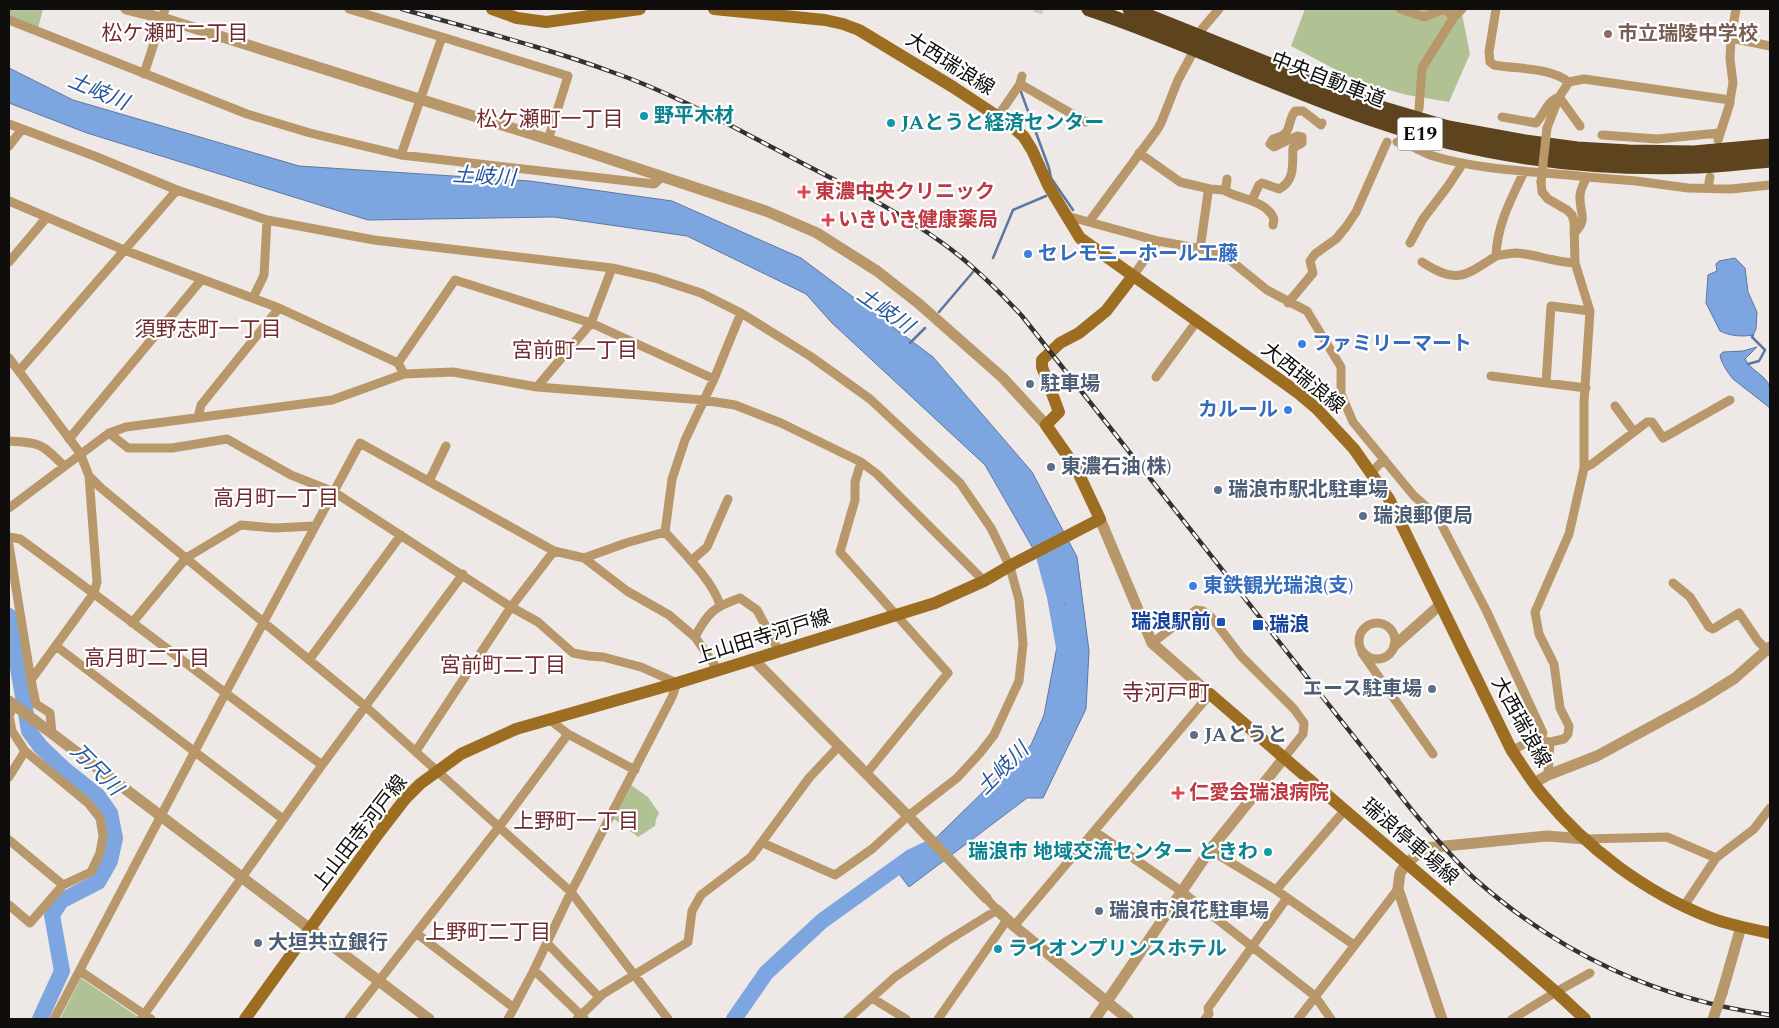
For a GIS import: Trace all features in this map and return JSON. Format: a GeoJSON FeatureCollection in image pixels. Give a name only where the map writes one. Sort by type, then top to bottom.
{"type":"FeatureCollection","features":[{"type":"Feature","properties":{"kind":"highway","name":"中央自動車道"},"geometry":{"type":"LineString","coordinates":[[1089,9],[1173,40],[1329,104],[1380,122],[1443,140],[1511,154],[1596,164],[1700,166],[1770,160]]}},
{"type":"Feature","properties":{"kind":"highway","name":"中央自動車道"},"geometry":{"type":"LineString","coordinates":[[1130,9],[1370,105],[1448,128],[1568,148],[1629,152],[1694,152],[1770,146]]}},
{"type":"Feature","properties":{"kind":"main road"},"geometry":{"type":"LineString","coordinates":[[492,9],[517,18],[546,22],[581,13],[640,9]]}},
{"type":"Feature","properties":{"kind":"main road","name":"大西瑞浪線"},"geometry":{"type":"LineString","coordinates":[[714,9],[807,18],[843,24],[873,38],[953,87],[998,116],[1024,137],[1049,187],[1075,232],[1086,243],[1297,392],[1317,409],[1354,449],[1372,472],[1401,521],[1512,751],[1534,783],[1564,818],[1586,839],[1640,882],[1684,906],[1712,918],[1740,927],[1770,933]]}},
{"type":"Feature","properties":{"kind":"main road"},"geometry":{"type":"LineString","coordinates":[[1100,519],[1076,468],[1046,425],[1059,412],[1042,367],[1042,360],[1060,343],[1079,333],[1106,310],[1133,276]]}},
{"type":"Feature","properties":{"kind":"main road","name":"上山田寺河戸線"},"geometry":{"type":"LineString","coordinates":[[245,1019],[378,834],[405,800],[420,784],[461,754],[516,729],[677,683],[935,604],[984,581],[1100,519]]}},
{"type":"Feature","properties":{"kind":"main road","name":"瑞浪停車場線"},"geometry":{"type":"LineString","coordinates":[[1210,694],[1586,1019]]}},
{"type":"Feature","properties":{"kind":"street"},"geometry":{"type":"LineString","coordinates":[[126,9],[163,13],[420,99],[766,211],[817,233],[877,271],[974,351],[1003,378],[1046,425]]}},
{"type":"Feature","properties":{"kind":"street"},"geometry":{"type":"LineString","coordinates":[[350,9],[568,76],[548,140]]}},
{"type":"Feature","properties":{"kind":"street"},"geometry":{"type":"LineString","coordinates":[[1202,29],[1220,9]]}},
{"type":"Feature","properties":{"kind":"street"},"geometry":{"type":"LineString","coordinates":[[1400,9],[1424,17],[1444,9],[1454,17]]}},
{"type":"Feature","properties":{"kind":"street"},"geometry":{"type":"LineString","coordinates":[[1419,109],[1422,68],[1454,17],[1462,9]]}},
{"type":"Feature","properties":{"kind":"street"},"geometry":{"type":"LineString","coordinates":[[1496,9],[1489,52],[1490,62],[1494,65],[1548,72],[1562,77],[1569,82],[1592,80],[1730,100]]}},
{"type":"Feature","properties":{"kind":"street"},"geometry":{"type":"LineString","coordinates":[[1602,135],[1658,138],[1719,137],[1730,103],[1733,83],[1730,58],[1736,9]]}},
{"type":"Feature","properties":{"kind":"street"},"geometry":{"type":"LineString","coordinates":[[144,74],[163,13]]}},
{"type":"Feature","properties":{"kind":"street"},"geometry":{"type":"LineString","coordinates":[[9,20],[247,114],[310,133],[401,155],[654,184],[662,177]]}},
{"type":"Feature","properties":{"kind":"street"},"geometry":{"type":"LineString","coordinates":[[401,155],[442,37]]}},
{"type":"Feature","properties":{"kind":"street"},"geometry":{"type":"LineString","coordinates":[[1731,38],[1770,46]]}},
{"type":"Feature","properties":{"kind":"street"},"geometry":{"type":"LineString","coordinates":[[1089,222],[1162,123],[1178,80],[1191,56]]}},
{"type":"Feature","properties":{"kind":"street"},"geometry":{"type":"LineString","coordinates":[[998,116],[1021,80],[1086,122]]}},
{"type":"Feature","properties":{"kind":"street"},"geometry":{"type":"LineString","coordinates":[[1512,751],[1531,740],[1538,739],[1550,742],[1564,738],[1568,734],[1569,726],[1560,708],[1554,664],[1539,634],[1535,612],[1569,534],[1584,468],[1584,402],[1590,311],[1575,263],[1574,222],[1572,215],[1548,199],[1542,192],[1540,182],[1547,128],[1559,97],[1569,82]]}},
{"type":"Feature","properties":{"kind":"street"},"geometry":{"type":"LineString","coordinates":[[1502,117],[1536,123],[1547,106],[1555,98],[1559,97]]}},
{"type":"Feature","properties":{"kind":"street"},"geometry":{"type":"LineString","coordinates":[[1559,97],[1580,126]]}},
{"type":"Feature","properties":{"kind":"street"},"geometry":{"type":"LineString","coordinates":[[1252,200],[1259,185],[1262,183],[1280,189],[1292,172],[1294,161],[1293,148],[1302,143],[1302,137],[1297,136],[1274,147],[1270,144],[1273,139],[1281,137],[1288,131],[1292,115],[1295,111],[1303,110],[1321,125],[1322,123]]}},
{"type":"Feature","properties":{"kind":"street"},"geometry":{"type":"LineString","coordinates":[[9,124],[97,157],[176,190],[267,220],[374,240],[612,268],[655,278],[701,293],[741,313],[810,356],[870,399],[960,483],[992,528],[1011,565],[1019,600],[1023,644],[1019,681],[994,735],[957,778],[911,819],[835,875],[763,843]]}},
{"type":"Feature","properties":{"kind":"street"},"geometry":{"type":"LineString","coordinates":[[9,146],[22,130]]}},
{"type":"Feature","properties":{"kind":"street"},"geometry":{"type":"LineString","coordinates":[[1397,142],[1402,141],[1432,155],[1463,163],[1524,172],[1548,172],[1688,188],[1731,189],[1770,185]]}},
{"type":"Feature","properties":{"kind":"street"},"geometry":{"type":"LineString","coordinates":[[1288,302],[1313,273],[1310,261],[1315,254],[1336,239],[1356,212],[1387,142]]}},
{"type":"Feature","properties":{"kind":"street"},"geometry":{"type":"LineString","coordinates":[[1139,153],[1180,182],[1210,189],[1224,190],[1252,200],[1274,216],[1273,225]]}},
{"type":"Feature","properties":{"kind":"street"},"geometry":{"type":"LineString","coordinates":[[1410,243],[1423,219],[1463,163]]}},
{"type":"Feature","properties":{"kind":"street"},"geometry":{"type":"LineString","coordinates":[[1496,256],[1496,240],[1502,219],[1524,172]]}},
{"type":"Feature","properties":{"kind":"street"},"geometry":{"type":"LineString","coordinates":[[1574,233],[1581,227],[1583,220],[1579,198],[1580,190],[1586,177]]}},
{"type":"Feature","properties":{"kind":"street"},"geometry":{"type":"LineString","coordinates":[[1708,188],[1710,177]]}},
{"type":"Feature","properties":{"kind":"street"},"geometry":{"type":"LineString","coordinates":[[1224,190],[1227,179]]}},
{"type":"Feature","properties":{"kind":"street"},"geometry":{"type":"LineString","coordinates":[[1200,249],[1210,189]]}},
{"type":"Feature","properties":{"kind":"street"},"geometry":{"type":"LineString","coordinates":[[18,371],[176,190]]}},
{"type":"Feature","properties":{"kind":"street"},"geometry":{"type":"LineString","coordinates":[[9,200],[124,250],[279,308],[398,363],[404,374]]}},
{"type":"Feature","properties":{"kind":"street"},"geometry":{"type":"LineString","coordinates":[[1067,216],[1158,242],[1213,251],[1225,256],[1267,290],[1306,311],[1341,367],[1341,394],[1354,422],[1414,496],[1437,516],[1456,551],[1543,733],[1538,739]]}},
{"type":"Feature","properties":{"kind":"street"},"geometry":{"type":"LineString","coordinates":[[9,262],[48,217]]}},
{"type":"Feature","properties":{"kind":"street"},"geometry":{"type":"LineString","coordinates":[[253,298],[264,274],[267,220]]}},
{"type":"Feature","properties":{"kind":"street"},"geometry":{"type":"LineString","coordinates":[[1133,276],[1158,242]]}},
{"type":"Feature","properties":{"kind":"street"},"geometry":{"type":"LineString","coordinates":[[1422,262],[1437,272],[1448,276],[1458,276],[1471,272],[1496,256],[1518,253],[1547,260],[1575,263]]}},
{"type":"Feature","properties":{"kind":"street"},"geometry":{"type":"LineString","coordinates":[[537,387],[591,322],[612,268]]}},
{"type":"Feature","properties":{"kind":"street"},"geometry":{"type":"LineString","coordinates":[[69,439],[202,279]]}},
{"type":"Feature","properties":{"kind":"street"},"geometry":{"type":"LineString","coordinates":[[398,363],[455,280],[591,322],[714,379]]}},
{"type":"Feature","properties":{"kind":"street"},"geometry":{"type":"LineString","coordinates":[[1546,383],[1551,306],[1590,311]]}},
{"type":"Feature","properties":{"kind":"street"},"geometry":{"type":"LineString","coordinates":[[198,417],[201,405],[279,308]]}},
{"type":"Feature","properties":{"kind":"street"},"geometry":{"type":"LineString","coordinates":[[720,605],[718,596],[691,561],[665,532],[672,479],[685,440],[714,379],[741,313]]}},
{"type":"Feature","properties":{"kind":"street"},"geometry":{"type":"LineString","coordinates":[[1156,377],[1197,321]]}},
{"type":"Feature","properties":{"kind":"street"},"geometry":{"type":"LineString","coordinates":[[9,358],[80,454],[89,476],[97,582],[94,593],[31,680]]}},
{"type":"Feature","properties":{"kind":"street"},"geometry":{"type":"LineString","coordinates":[[9,508],[109,433],[126,427],[332,400],[404,374],[453,372],[537,387],[704,400],[735,405],[781,423],[861,462],[877,474],[984,581]]}},
{"type":"Feature","properties":{"kind":"street"},"geometry":{"type":"LineString","coordinates":[[1491,376],[1586,388]]}},
{"type":"Feature","properties":{"kind":"street"},"geometry":{"type":"LineString","coordinates":[[1584,468],[1647,422],[1652,422],[1663,438],[1730,400]]}},
{"type":"Feature","properties":{"kind":"street"},"geometry":{"type":"LineString","coordinates":[[1615,406],[1634,432]]}},
{"type":"Feature","properties":{"kind":"street"},"geometry":{"type":"LineString","coordinates":[[109,433],[128,448],[172,448],[227,439],[291,475],[334,492],[538,622],[573,653],[603,657],[641,667],[677,683],[672,697],[508,1019]]}},
{"type":"Feature","properties":{"kind":"street"},"geometry":{"type":"LineString","coordinates":[[9,441],[34,442],[46,448],[64,466]]}},
{"type":"Feature","properties":{"kind":"street"},"geometry":{"type":"LineString","coordinates":[[54,1019],[194,752],[360,444],[554,551],[584,558],[626,591],[669,615],[695,637],[718,670]]}},
{"type":"Feature","properties":{"kind":"street"},"geometry":{"type":"LineString","coordinates":[[429,481],[446,446]]}},
{"type":"Feature","properties":{"kind":"street"},"geometry":{"type":"LineString","coordinates":[[1372,472],[1384,459]]}},
{"type":"Feature","properties":{"kind":"street"},"geometry":{"type":"LineString","coordinates":[[861,462],[855,482],[855,500],[840,552],[895,616],[948,673],[866,774]]}},
{"type":"Feature","properties":{"kind":"street"},"geometry":{"type":"LineString","coordinates":[[89,476],[100,488],[365,706],[572,892],[668,1019]]}},
{"type":"Feature","properties":{"kind":"street"},"geometry":{"type":"LineString","coordinates":[[691,561],[707,547],[728,499]]}},
{"type":"Feature","properties":{"kind":"street"},"geometry":{"type":"LineString","coordinates":[[938,1019],[1010,923],[1094,831],[1210,694],[1152,643],[1100,519]]}},
{"type":"Feature","properties":{"kind":"street"},"geometry":{"type":"LineString","coordinates":[[132,623],[186,558],[241,525],[274,528],[316,526]]}},
{"type":"Feature","properties":{"kind":"street"},"geometry":{"type":"LineString","coordinates":[[584,558],[665,532]]}},
{"type":"Feature","properties":{"kind":"street"},"geometry":{"type":"LineString","coordinates":[[309,660],[400,535]]}},
{"type":"Feature","properties":{"kind":"street"},"geometry":{"type":"LineString","coordinates":[[9,537],[20,540],[94,593],[225,694],[322,765]]}},
{"type":"Feature","properties":{"kind":"street"},"geometry":{"type":"LineString","coordinates":[[9,546],[36,704],[50,713],[52,733]]}},
{"type":"Feature","properties":{"kind":"street"},"geometry":{"type":"LineString","coordinates":[[416,751],[511,606],[554,551]]}},
{"type":"Feature","properties":{"kind":"street"},"geometry":{"type":"LineString","coordinates":[[80,971],[145,1018],[283,819],[463,574]]}},
{"type":"Feature","properties":{"kind":"street"},"geometry":{"type":"LineString","coordinates":[[1534,783],[1548,775],[1597,756],[1700,700],[1735,678],[1769,649],[1758,641],[1739,613],[1713,629],[1709,627],[1690,597],[1673,583]]}},
{"type":"Feature","properties":{"kind":"street"},"geometry":{"type":"LineString","coordinates":[[695,637],[702,624],[720,605],[740,598],[757,610],[779,652]]}},
{"type":"Feature","properties":{"kind":"street"},"geometry":{"type":"LineString","coordinates":[[1362,653],[1372,659],[1384,658],[1389,655],[1395,645],[1440,605]]}},
{"type":"Feature","properties":{"kind":"street"},"geometry":{"type":"LineString","coordinates":[[1095,1019],[1210,850],[1302,734],[1304,723],[1294,709],[1241,656],[1211,617],[1203,611],[1196,610],[1152,643]]}},
{"type":"Feature","properties":{"kind":"street"},"geometry":{"type":"LineString","coordinates":[[1395,645],[1393,633],[1389,628],[1378,623],[1362,630],[1358,642],[1362,653],[1433,754]]}},
{"type":"Feature","properties":{"kind":"street"},"geometry":{"type":"LineString","coordinates":[[56,646],[283,819]]}},
{"type":"Feature","properties":{"kind":"street"},"geometry":{"type":"LineString","coordinates":[[753,660],[911,819],[1010,923],[1128,1019]]}},
{"type":"Feature","properties":{"kind":"street"},"geometry":{"type":"LineString","coordinates":[[11,911],[30,922],[63,884],[91,872],[100,853],[103,836],[100,818],[88,803],[25,751],[12,731],[9,716],[12,703],[429,1019]]}},
{"type":"Feature","properties":{"kind":"street"},"geometry":{"type":"LineString","coordinates":[[550,720],[568,734],[634,770]]}},
{"type":"Feature","properties":{"kind":"street"},"geometry":{"type":"LineString","coordinates":[[349,1019],[499,827],[568,734]]}},
{"type":"Feature","properties":{"kind":"street"},"geometry":{"type":"LineString","coordinates":[[1548,775],[1550,742]]}},
{"type":"Feature","properties":{"kind":"street"},"geometry":{"type":"LineString","coordinates":[[534,970],[581,1018],[599,998],[634,973],[688,942],[692,911],[701,895],[751,857],[809,778],[839,746]]}},
{"type":"Feature","properties":{"kind":"street"},"geometry":{"type":"LineString","coordinates":[[9,777],[25,751]]}},
{"type":"Feature","properties":{"kind":"street"},"geometry":{"type":"LineString","coordinates":[[1684,906],[1716,858],[1754,830],[1770,808]]}},
{"type":"Feature","properties":{"kind":"street"},"geometry":{"type":"LineString","coordinates":[[1276,890],[1345,810]]}},
{"type":"Feature","properties":{"kind":"street"},"geometry":{"type":"LineString","coordinates":[[1094,831],[1181,891],[1315,996],[1331,1019]]}},
{"type":"Feature","properties":{"kind":"street"},"geometry":{"type":"LineString","coordinates":[[1442,1019],[1398,889],[1400,873],[1406,863],[1424,848],[1547,836],[1586,839],[1667,837],[1716,858]]}},
{"type":"Feature","properties":{"kind":"street"},"geometry":{"type":"LineString","coordinates":[[9,840],[63,884]]}},
{"type":"Feature","properties":{"kind":"street"},"geometry":{"type":"LineString","coordinates":[[1210,850],[1276,890],[1354,945]]}},
{"type":"Feature","properties":{"kind":"street"},"geometry":{"type":"LineString","coordinates":[[1298,1019],[1398,889]]}},
{"type":"Feature","properties":{"kind":"street"},"geometry":{"type":"LineString","coordinates":[[1205,1019],[1209,1014],[1208,1008],[1287,898]]}},
{"type":"Feature","properties":{"kind":"street"},"geometry":{"type":"LineString","coordinates":[[848,1019],[895,977],[997,910]]}},
{"type":"Feature","properties":{"kind":"street"},"geometry":{"type":"LineString","coordinates":[[1713,1019],[1740,927]]}},
{"type":"Feature","properties":{"kind":"street"},"geometry":{"type":"LineString","coordinates":[[416,933],[514,1008]]}},
{"type":"Feature","properties":{"kind":"street"},"geometry":{"type":"LineString","coordinates":[[547,943],[599,998]]}},
{"type":"Feature","properties":{"kind":"street"},"geometry":{"type":"LineString","coordinates":[[1516,1018],[1556,992],[1590,974]]}},
{"type":"Feature","properties":{"kind":"street"},"geometry":{"type":"LineString","coordinates":[[872,998],[906,1019]]}},
{"type":"Feature","properties":{"kind":"green space"},"geometry":{"type":"Polygon","coordinates":[[[9,9],[43,9],[38,28],[9,16],[9,9]]]}},
{"type":"Feature","properties":{"kind":"green space"},"geometry":{"type":"Polygon","coordinates":[[[1305,9],[1461,9],[1470,54],[1449,102],[1407,95],[1357,81],[1291,46],[1305,9]]]}},
{"type":"Feature","properties":{"kind":"green space"},"geometry":{"type":"Polygon","coordinates":[[[631,785],[648,797],[659,813],[655,826],[638,837],[614,819],[631,785]]]}},
{"type":"Feature","properties":{"kind":"green space"},"geometry":{"type":"Polygon","coordinates":[[[81,978],[138,1017],[136,1019],[60,1019],[81,978]]]}},
{"type":"Feature","properties":{"kind":"water"},"geometry":{"type":"Polygon","coordinates":[[[9,68],[73,100],[299,166],[530,181],[672,201],[801,258],[933,357],[1032,472],[1077,557],[1089,651],[1086,709],[1043,798],[1027,798],[909,887],[899,874],[1031,745],[1044,715],[1065,604],[985,465],[832,323],[806,294],[687,236],[554,217],[368,220],[87,133],[9,103],[9,68]]]}},
{"type":"Feature","properties":{"kind":"water"},"geometry":{"type":"Polygon","coordinates":[[[1735,258],[1745,268],[1748,292],[1757,312],[1756,329],[1753,335],[1736,336],[1720,331],[1706,303],[1708,275],[1717,271],[1716,264],[1719,261],[1735,258]]]}},
{"type":"Feature","properties":{"kind":"water"},"geometry":{"type":"Polygon","coordinates":[[[1757,347],[1745,359],[1768,383],[1771,391],[1770,408],[1733,379],[1725,368],[1720,355],[1723,352],[1743,351],[1757,347]]]}},
{"type":"Feature","properties":{"kind":"waterway"},"geometry":{"type":"LineString","coordinates":[[1021,92],[1051,178],[1073,210]]}},
{"type":"Feature","properties":{"kind":"waterway"},"geometry":{"type":"LineString","coordinates":[[993,258],[1013,210],[1046,196]]}},
{"type":"Feature","properties":{"kind":"waterway"},"geometry":{"type":"LineString","coordinates":[[939,312],[973,272]]}},
{"type":"Feature","properties":{"kind":"waterway"},"geometry":{"type":"LineString","coordinates":[[910,343],[925,328]]}},
{"type":"Feature","properties":{"kind":"waterway"},"geometry":{"type":"LineString","coordinates":[[1748,364],[1759,361],[1765,350],[1752,337],[1753,335]]}},
{"type":"Feature","properties":{"kind":"waterway","name":"土岐川"},"geometry":{"type":"LineString","coordinates":[[1044,556],[1055,597],[1064,647]]}},
{"type":"Feature","properties":{"kind":"waterway","name":"万尺川"},"geometry":{"type":"LineString","coordinates":[[9,616],[29,731],[40,746],[64,769],[98,796],[110,813],[115,838],[110,861],[98,882],[61,901],[52,915],[62,971],[40,1019]]}},
{"type":"Feature","properties":{"kind":"waterway","name":"土岐川"},"geometry":{"type":"LineString","coordinates":[[734,1019],[766,973],[822,921],[911,857],[941,843]]}},
{"type":"Feature","properties":{"kind":"tunnel"},"geometry":{"type":"LineString","coordinates":[[1038,13],[1039,9]]}},
{"type":"Feature","properties":{"kind":"railway"},"geometry":{"type":"LineString","coordinates":[[402,9],[560,54],[660,91],[872,199],[924,230],[952,250],[983,277],[1022,316],[1411,809],[1450,854],[1475,879],[1541,930],[1612,970],[1688,998],[1728,1008],[1770,1015]]}},
{"type":"Feature","properties":{"kind":"place","name":"市立瑞陵中学校"},"geometry":{"type":"Point","coordinates":[1608,34]}},
{"type":"Feature","properties":{"kind":"place","name":"野平木材"},"geometry":{"type":"Point","coordinates":[644,116]}},
{"type":"Feature","properties":{"kind":"place","name":"JAとうと経済センター"},"geometry":{"type":"Point","coordinates":[891,123]}},
{"type":"Feature","properties":{"kind":"place","name":"東濃中央クリニック"},"geometry":{"type":"Point","coordinates":[804,192]}},
{"type":"Feature","properties":{"kind":"place","name":"いきいき健康薬局"},"geometry":{"type":"Point","coordinates":[828,220]}},
{"type":"Feature","properties":{"kind":"place","name":"セレモニーホール工藤"},"geometry":{"type":"Point","coordinates":[1028,254]}},
{"type":"Feature","properties":{"kind":"place","name":"ファミリーマート"},"geometry":{"type":"Point","coordinates":[1302,344]}},
{"type":"Feature","properties":{"kind":"place","name":"駐車場"},"geometry":{"type":"Point","coordinates":[1030,384]}},
{"type":"Feature","properties":{"kind":"place","name":"カルール"},"geometry":{"type":"Point","coordinates":[1288,410]}},
{"type":"Feature","properties":{"kind":"place","name":"東濃石油(株)"},"geometry":{"type":"Point","coordinates":[1051,467]}},
{"type":"Feature","properties":{"kind":"place","name":"瑞浪市駅北駐車場"},"geometry":{"type":"Point","coordinates":[1218,490]}},
{"type":"Feature","properties":{"kind":"place","name":"瑞浪郵便局"},"geometry":{"type":"Point","coordinates":[1363,516]}},
{"type":"Feature","properties":{"kind":"place","name":"東鉄観光瑞浪(支)"},"geometry":{"type":"Point","coordinates":[1193,586]}},
{"type":"Feature","properties":{"kind":"place","name":"瑞浪駅前"},"geometry":{"type":"Point","coordinates":[1221,622]}},
{"type":"Feature","properties":{"kind":"place","name":"瑞浪"},"geometry":{"type":"Point","coordinates":[1258,625]}},
{"type":"Feature","properties":{"kind":"place","name":"エース駐車場"},"geometry":{"type":"Point","coordinates":[1432,689]}},
{"type":"Feature","properties":{"kind":"place","name":"JAとうと"},"geometry":{"type":"Point","coordinates":[1194,735]}},
{"type":"Feature","properties":{"kind":"place","name":"仁愛会瑞浪病院"},"geometry":{"type":"Point","coordinates":[1178,793]}},
{"type":"Feature","properties":{"kind":"place","name":"瑞浪市 地域交流センター ときわ"},"geometry":{"type":"Point","coordinates":[1268,852]}},
{"type":"Feature","properties":{"kind":"place","name":"瑞浪市浪花駐車場"},"geometry":{"type":"Point","coordinates":[1099,911]}},
{"type":"Feature","properties":{"kind":"place","name":"大垣共立銀行"},"geometry":{"type":"Point","coordinates":[258,943]}},
{"type":"Feature","properties":{"kind":"place","name":"ライオンプリンスホテル"},"geometry":{"type":"Point","coordinates":[998,949]}},
{"type":"Feature","properties":{"kind":"district","name":"松ケ瀬町二丁目"},"geometry":{"type":"Point","coordinates":[175,34]}},
{"type":"Feature","properties":{"kind":"district","name":"松ケ瀬町一丁目"},"geometry":{"type":"Point","coordinates":[550,120]}},
{"type":"Feature","properties":{"kind":"district","name":"須野志町一丁目"},"geometry":{"type":"Point","coordinates":[208,330]}},
{"type":"Feature","properties":{"kind":"district","name":"宮前町一丁目"},"geometry":{"type":"Point","coordinates":[575,351]}},
{"type":"Feature","properties":{"kind":"district","name":"高月町一丁目"},"geometry":{"type":"Point","coordinates":[276,499]}},
{"type":"Feature","properties":{"kind":"district","name":"高月町二丁目"},"geometry":{"type":"Point","coordinates":[147,659]}},
{"type":"Feature","properties":{"kind":"district","name":"宮前町二丁目"},"geometry":{"type":"Point","coordinates":[503,666]}},
{"type":"Feature","properties":{"kind":"district","name":"寺河戸町"},"geometry":{"type":"Point","coordinates":[1166,693]}},
{"type":"Feature","properties":{"kind":"district","name":"上野町一丁目"},"geometry":{"type":"Point","coordinates":[576,822]}},
{"type":"Feature","properties":{"kind":"district","name":"上野町二丁目"},"geometry":{"type":"Point","coordinates":[488,933]}}]}
